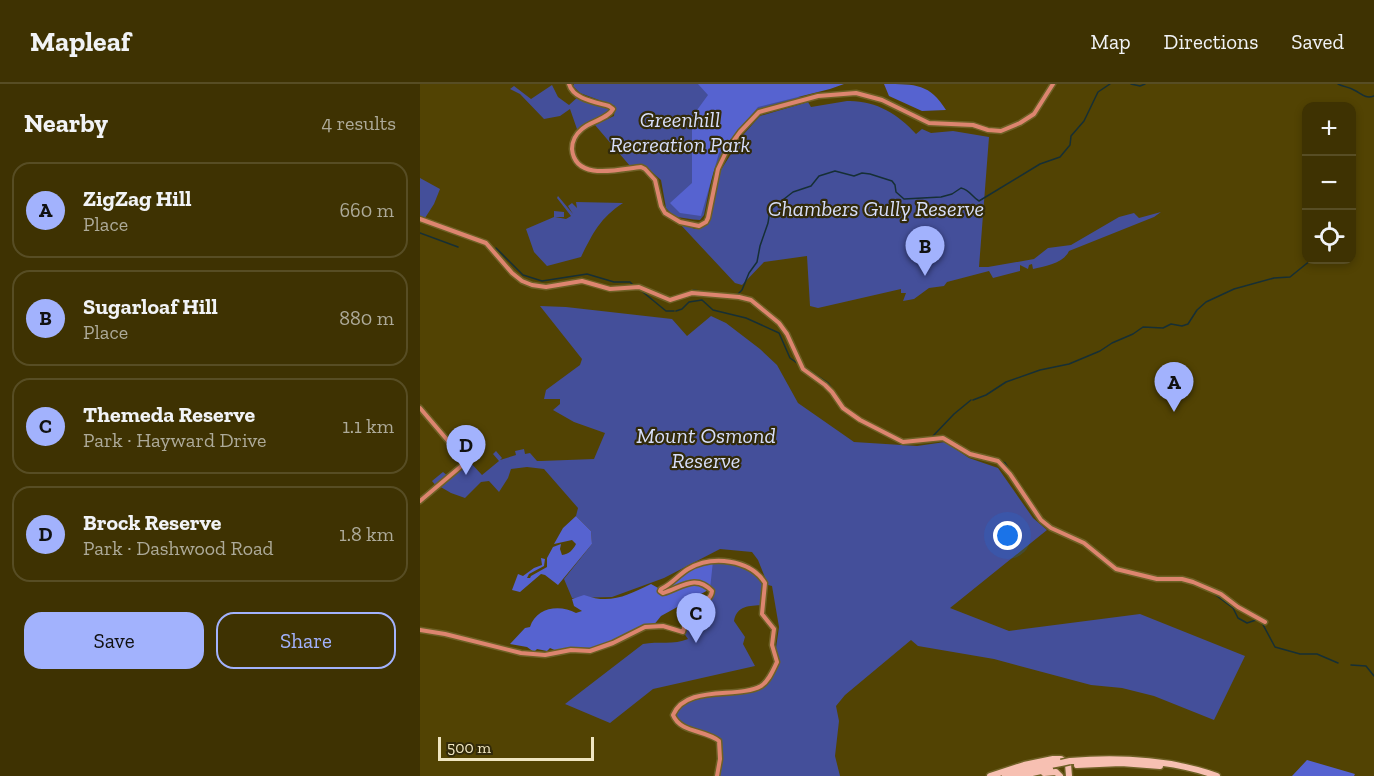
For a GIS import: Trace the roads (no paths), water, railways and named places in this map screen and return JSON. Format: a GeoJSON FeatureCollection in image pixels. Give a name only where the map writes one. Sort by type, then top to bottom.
{"type":"FeatureCollection","features":[{"type":"Feature","properties":{"kind":"highway"},"geometry":{"type":"LineString","coordinates":[[990,776],[1024,765],[1056,759],[1061,759],[1068,764],[1069,776]]}},
{"type":"Feature","properties":{"kind":"highway"},"geometry":{"type":"LineString","coordinates":[[1005,776],[1029,769],[1109,759],[1154,761],[1187,767],[1217,776]]}},
{"type":"Feature","properties":{"kind":"highway"},"geometry":{"type":"LineString","coordinates":[[1017,776],[1067,764],[1110,763],[1166,767],[1204,776]]}},
{"type":"Feature","properties":{"kind":"highway"},"geometry":{"type":"LineString","coordinates":[[1026,776],[1054,772],[1060,776]]}},
{"type":"Feature","properties":{"kind":"street"},"geometry":{"type":"LineString","coordinates":[[569,84],[576,94],[612,107],[613,110],[610,114],[586,126],[576,135],[572,149],[576,159],[583,166],[595,171],[640,167],[645,169],[656,180],[661,206],[665,213],[680,222],[696,226],[702,225],[708,218],[718,169],[727,150],[746,124],[759,111],[818,96],[856,93],[882,100],[928,123],[973,125],[997,131],[1020,123],[1034,114],[1053,84]]}},
{"type":"Feature","properties":{"kind":"street"},"geometry":{"type":"LineString","coordinates":[[420,219],[486,243],[518,278],[537,286],[546,287],[582,281],[610,289],[639,287],[669,300],[677,300],[689,294],[739,297],[758,304],[779,323],[787,334],[801,366],[832,392],[846,411],[903,442],[943,438],[970,454],[1001,463],[1041,520],[1051,528],[1084,543],[1116,569],[1157,579],[1182,579],[1193,582],[1221,594],[1238,607],[1265,622]]}},
{"type":"Feature","properties":{"kind":"street"},"geometry":{"type":"LineString","coordinates":[[420,408],[466,462],[421,501]]}},
{"type":"Feature","properties":{"kind":"street"},"geometry":{"type":"LineString","coordinates":[[459,468],[462,457]]}},
{"type":"Feature","properties":{"kind":"street"},"geometry":{"type":"LineString","coordinates":[[420,631],[445,634],[501,649],[545,655],[571,650],[590,651],[613,643],[645,627],[663,626],[683,632],[687,616],[710,598],[712,591],[708,587],[691,582],[662,593],[660,590],[670,585],[687,570],[704,562],[745,565],[763,579],[766,589],[762,614],[774,629],[772,645],[777,660],[766,680],[754,688],[707,694],[679,706],[674,712],[674,718],[682,726],[719,741],[720,759],[717,776]]}},
{"type":"Feature","properties":{"kind":"waterway"},"geometry":{"type":"LineString","coordinates":[[731,295],[738,294],[742,290],[749,273],[757,262],[770,210],[793,192],[811,186],[819,176],[835,171],[854,176],[862,173],[870,174],[892,181],[896,192],[904,199],[941,197],[961,188],[967,190],[979,201],[1040,164],[1060,157],[1070,145],[1071,136],[1084,121],[1098,92],[1110,84]]}},
{"type":"Feature","properties":{"kind":"waterway"},"geometry":{"type":"LineString","coordinates":[[1131,84],[1140,86],[1145,84]]}},
{"type":"Feature","properties":{"kind":"waterway"},"geometry":{"type":"LineString","coordinates":[[1338,84],[1366,96],[1374,96]]}},
{"type":"Feature","properties":{"kind":"waterway"},"geometry":{"type":"LineString","coordinates":[[420,233],[458,247]]}},
{"type":"Feature","properties":{"kind":"waterway"},"geometry":{"type":"LineString","coordinates":[[496,248],[523,275],[542,281],[587,274],[614,282],[630,282],[633,285]]}},
{"type":"Feature","properties":{"kind":"waterway"},"geometry":{"type":"LineString","coordinates":[[973,400],[986,395],[1006,382],[1040,370],[1069,364],[1100,351],[1143,327],[1163,328],[1171,324],[1182,326],[1188,324],[1197,310],[1206,302],[1234,289],[1274,278],[1290,277],[1306,264]]}},
{"type":"Feature","properties":{"kind":"waterway"},"geometry":{"type":"LineString","coordinates":[[638,288],[666,311],[674,311]]}},
{"type":"Feature","properties":{"kind":"waterway"},"geometry":{"type":"LineString","coordinates":[[690,292],[693,290],[720,294]]}},
{"type":"Feature","properties":{"kind":"waterway"},"geometry":{"type":"LineString","coordinates":[[676,311],[689,302],[702,300],[713,310],[746,318],[779,333],[790,358],[797,363]]}},
{"type":"Feature","properties":{"kind":"waterway"},"geometry":{"type":"LineString","coordinates":[[803,366],[828,383],[842,403]]}},
{"type":"Feature","properties":{"kind":"waterway"},"geometry":{"type":"LineString","coordinates":[[933,436],[971,400]]}},
{"type":"Feature","properties":{"kind":"waterway"},"geometry":{"type":"LineString","coordinates":[[923,438],[942,436]]}},
{"type":"Feature","properties":{"kind":"waterway"},"geometry":{"type":"LineString","coordinates":[[946,438],[960,446]]}},
{"type":"Feature","properties":{"kind":"waterway"},"geometry":{"type":"LineString","coordinates":[[992,458],[1005,463],[1011,473]]}},
{"type":"Feature","properties":{"kind":"waterway"},"geometry":{"type":"LineString","coordinates":[[1100,558],[1118,572],[1132,575]]}},
{"type":"Feature","properties":{"kind":"waterway"},"geometry":{"type":"LineString","coordinates":[[1213,593],[1233,608],[1238,618],[1247,623],[1261,621],[1275,647],[1300,654],[1317,654],[1338,663]]}},
{"type":"Feature","properties":{"kind":"waterway"},"geometry":{"type":"LineString","coordinates":[[1351,665],[1366,666],[1374,676]]}},
{"type":"Feature","properties":{"kind":"place","name":"Sugarloaf Hill"},"geometry":{"type":"Point","coordinates":[925,276]}},
{"type":"Feature","properties":{"kind":"place","name":"ZigZag Hill"},"geometry":{"type":"Point","coordinates":[1174,412]}},
{"type":"Feature","properties":{"kind":"place","name":"Brock Reserve"},"geometry":{"type":"Point","coordinates":[466,475]}},
{"type":"Feature","properties":{"kind":"place","name":"Themeda Reserve"},"geometry":{"type":"Point","coordinates":[696,643]}},
{"type":"Feature","properties":{"kind":"park label","name":"Greenhill Recreation Park"},"geometry":{"type":"Point","coordinates":[680,132]}},
{"type":"Feature","properties":{"kind":"park label","name":"Chambers Gully Reserve"},"geometry":{"type":"Point","coordinates":[876,208]}},
{"type":"Feature","properties":{"kind":"park label","name":"Mount Osmond Reserve"},"geometry":{"type":"Point","coordinates":[706,448]}}]}
